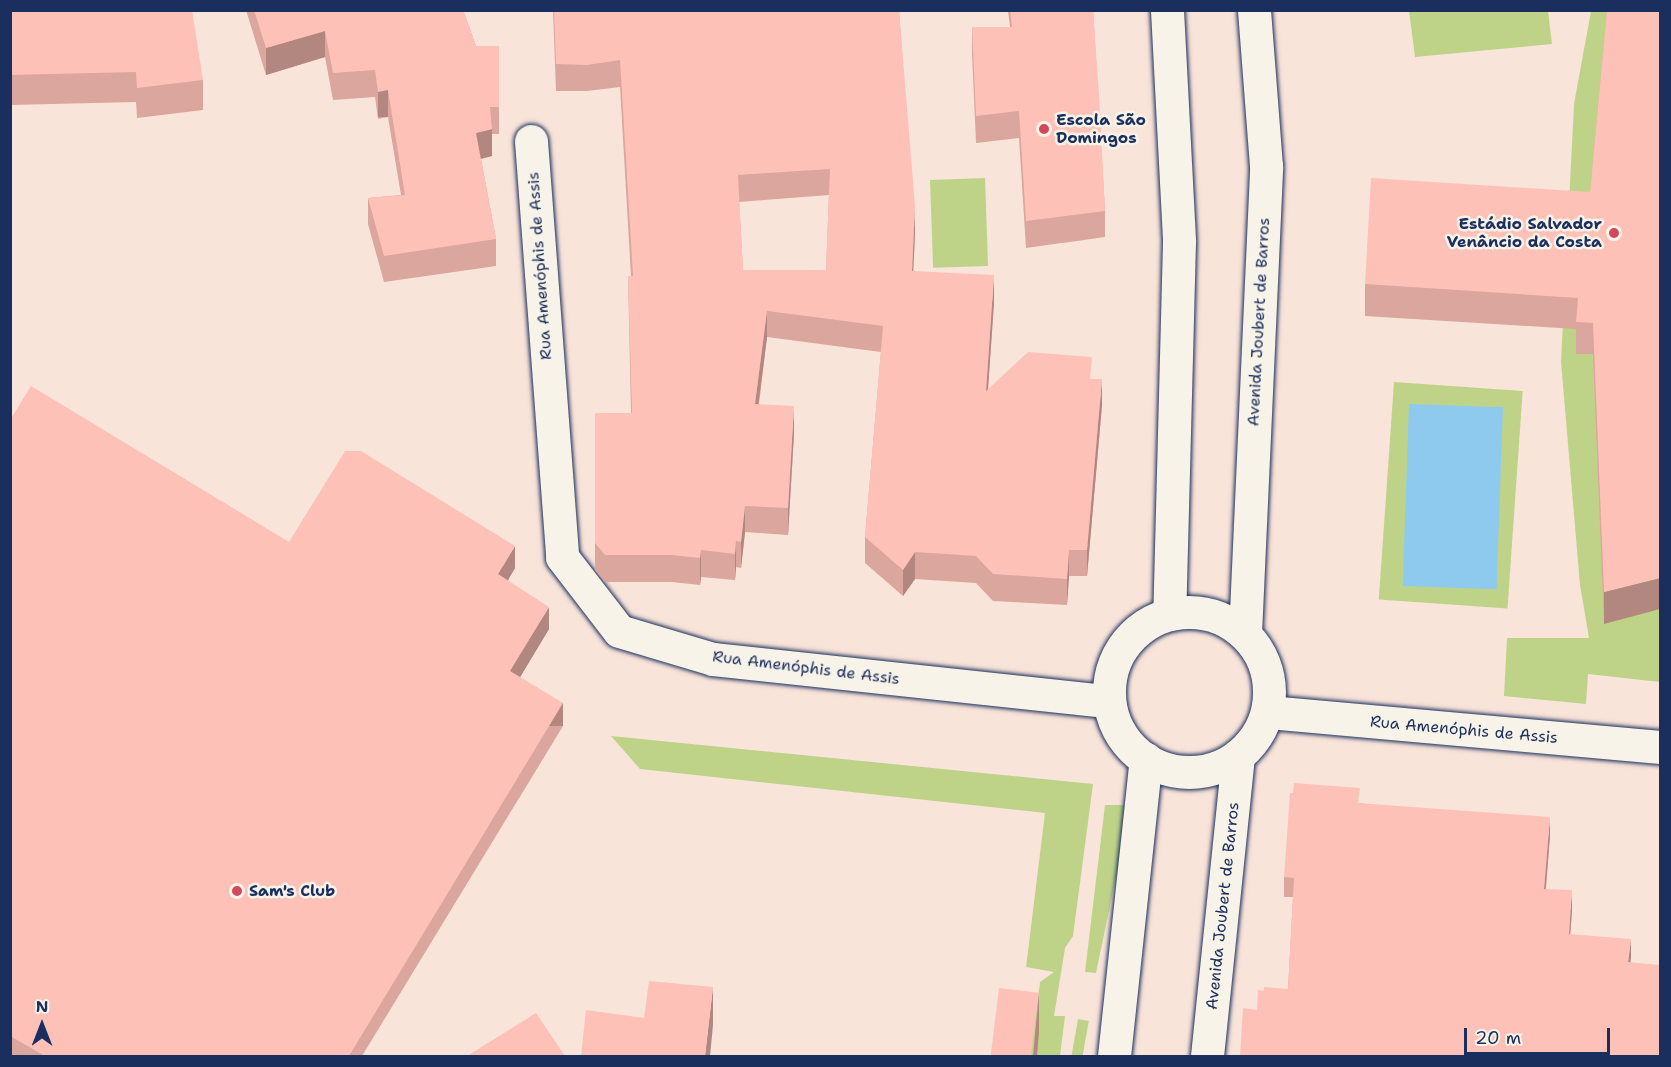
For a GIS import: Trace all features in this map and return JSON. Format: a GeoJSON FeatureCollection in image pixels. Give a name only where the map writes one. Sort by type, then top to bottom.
{"type":"FeatureCollection","features":[{"type":"Feature","properties":{"kind":"street"},"geometry":{"type":"LineString","coordinates":[[1167,10],[1179,242],[1169,614]]}},
{"type":"Feature","properties":{"kind":"street","name":"Avenida Joubert de Barros"},"geometry":{"type":"LineString","coordinates":[[1245,634],[1266,166],[1254,10]]}},
{"type":"Feature","properties":{"kind":"street","name":"Rua Amenóphis de Assis"},"geometry":{"type":"LineString","coordinates":[[531,141],[562,557],[619,631],[713,659],[1109,701]]}},
{"type":"Feature","properties":{"kind":"street"},"geometry":{"type":"LineString","coordinates":[[1196,612],[1223,619],[1245,634],[1262,657],[1269,684],[1268,712],[1256,736],[1238,756],[1217,768],[1192,772],[1168,769],[1146,759],[1128,744],[1115,724],[1109,701],[1111,672],[1123,646],[1143,626],[1169,614],[1196,612]]}},
{"type":"Feature","properties":{"kind":"street","name":"Rua Amenóphis de Assis"},"geometry":{"type":"LineString","coordinates":[[1268,712],[1660,747]]}},
{"type":"Feature","properties":{"kind":"street","name":"Avenida Joubert de Barros"},"geometry":{"type":"LineString","coordinates":[[1207,1056],[1238,756]]}},
{"type":"Feature","properties":{"kind":"street"},"geometry":{"type":"LineString","coordinates":[[1114,1056],[1146,759]]}},
{"type":"Feature","properties":{"kind":"green space"},"geometry":{"type":"Polygon","coordinates":[[[1409,11],[1548,11],[1552,44],[1415,57],[1409,11]]]}},
{"type":"Feature","properties":{"kind":"green space","name":"Estádio Salvador Venâncio da Costa"},"geometry":{"type":"Polygon","coordinates":[[[1591,11],[1660,11],[1660,682],[1588,674],[1586,704],[1504,696],[1507,638],[1589,638],[1580,585],[1561,362],[1574,104],[1591,11]]]}},
{"type":"Feature","properties":{"kind":"green space"},"geometry":{"type":"Polygon","coordinates":[[[985,178],[988,266],[933,268],[930,180],[985,178]]]}},
{"type":"Feature","properties":{"kind":"green space"},"geometry":{"type":"Polygon","coordinates":[[[1394,382],[1523,391],[1507,608],[1379,599],[1394,382]]]}},
{"type":"Feature","properties":{"kind":"green space"},"geometry":{"type":"Polygon","coordinates":[[[611,736],[1093,784],[1073,936],[1065,948],[1054,1016],[1065,1016],[1060,1056],[1030,1056],[1040,982],[1054,972],[1026,967],[1045,813],[640,769],[611,736]]]}},
{"type":"Feature","properties":{"kind":"green space"},"geometry":{"type":"Polygon","coordinates":[[[1105,805],[1131,805],[1096,973],[1085,972],[1105,805]]]}},
{"type":"Feature","properties":{"kind":"green space"},"geometry":{"type":"Polygon","coordinates":[[[1078,1019],[1089,1021],[1083,1056],[1072,1055],[1078,1019]]]}},
{"type":"Feature","properties":{"kind":"water"},"geometry":{"type":"Polygon","coordinates":[[[1409,404],[1503,407],[1497,589],[1403,586],[1409,404]]]}},
{"type":"Feature","properties":{"kind":"building"},"geometry":{"type":"Polygon","coordinates":[[[10,10],[192,10],[203,80],[137,88],[136,72],[10,75],[10,10]]]}},
{"type":"Feature","properties":{"kind":"building"},"geometry":{"type":"Polygon","coordinates":[[[254,10],[463,10],[476,46],[499,46],[499,107],[490,107],[492,129],[476,133],[496,239],[384,256],[368,198],[405,195],[388,90],[378,92],[375,70],[333,73],[325,31],[266,48],[254,10]]]}},
{"type":"Feature","properties":{"kind":"building"},"geometry":{"type":"Polygon","coordinates":[[[554,10],[899,10],[915,206],[912,271],[994,275],[986,391],[1028,352],[1092,357],[1090,379],[1102,379],[1087,550],[1069,550],[1067,579],[993,574],[976,556],[915,552],[903,570],[865,537],[883,326],[767,311],[755,404],[794,406],[788,508],[745,506],[741,542],[736,541],[735,554],[701,550],[700,558],[672,555],[605,555],[595,543],[595,413],[632,413],[628,276],[633,276],[620,60],[587,65],[556,64],[554,10]],[[830,169],[738,175],[743,270],[826,270],[830,169]]]}},
{"type":"Feature","properties":{"kind":"building","name":"Escola São Domingos"},"geometry":{"type":"Polygon","coordinates":[[[1010,10],[1093,10],[1105,211],[1026,221],[1019,111],[976,116],[972,27],[1012,27],[1010,10]]]}},
{"type":"Feature","properties":{"kind":"building","name":"Estádio Salvador Venâncio da Costa"},"geometry":{"type":"Polygon","coordinates":[[[1607,10],[1660,10],[1660,578],[1604,592],[1593,323],[1576,322],[1578,298],[1365,284],[1371,178],[1590,192],[1607,10]]]}},
{"type":"Feature","properties":{"kind":"building","name":"Sam's Club"},"geometry":{"type":"Polygon","coordinates":[[[31,386],[289,542],[345,451],[361,451],[515,546],[498,574],[549,607],[510,671],[563,703],[349,1056],[45,1056],[10,1036],[10,420],[31,386]]]}},
{"type":"Feature","properties":{"kind":"building"},"geometry":{"type":"Polygon","coordinates":[[[1294,783],[1360,788],[1358,803],[1550,817],[1544,889],[1572,890],[1569,934],[1631,939],[1628,962],[1660,965],[1660,1056],[1240,1056],[1243,1008],[1257,1010],[1258,990],[1264,991],[1264,987],[1288,989],[1294,878],[1284,877],[1290,793],[1293,793],[1294,783]]]}},
{"type":"Feature","properties":{"kind":"building"},"geometry":{"type":"Polygon","coordinates":[[[649,981],[713,987],[705,1055],[765,1056],[581,1056],[586,1010],[644,1018],[649,981]]]}},
{"type":"Feature","properties":{"kind":"building"},"geometry":{"type":"Polygon","coordinates":[[[999,988],[1039,993],[1031,1056],[991,1055],[999,988]]]}},
{"type":"Feature","properties":{"kind":"building"},"geometry":{"type":"Polygon","coordinates":[[[536,1013],[565,1056],[467,1056],[536,1013]]]}},
{"type":"Feature","properties":{"kind":"place","name":"Escola São Domingos"},"geometry":{"type":"Point","coordinates":[1044,129]}},
{"type":"Feature","properties":{"kind":"place","name":"Estádio Salvador Venâncio da Costa"},"geometry":{"type":"Point","coordinates":[1614,233]}},
{"type":"Feature","properties":{"kind":"place","name":"Sam's Club"},"geometry":{"type":"Point","coordinates":[237,891]}}]}
